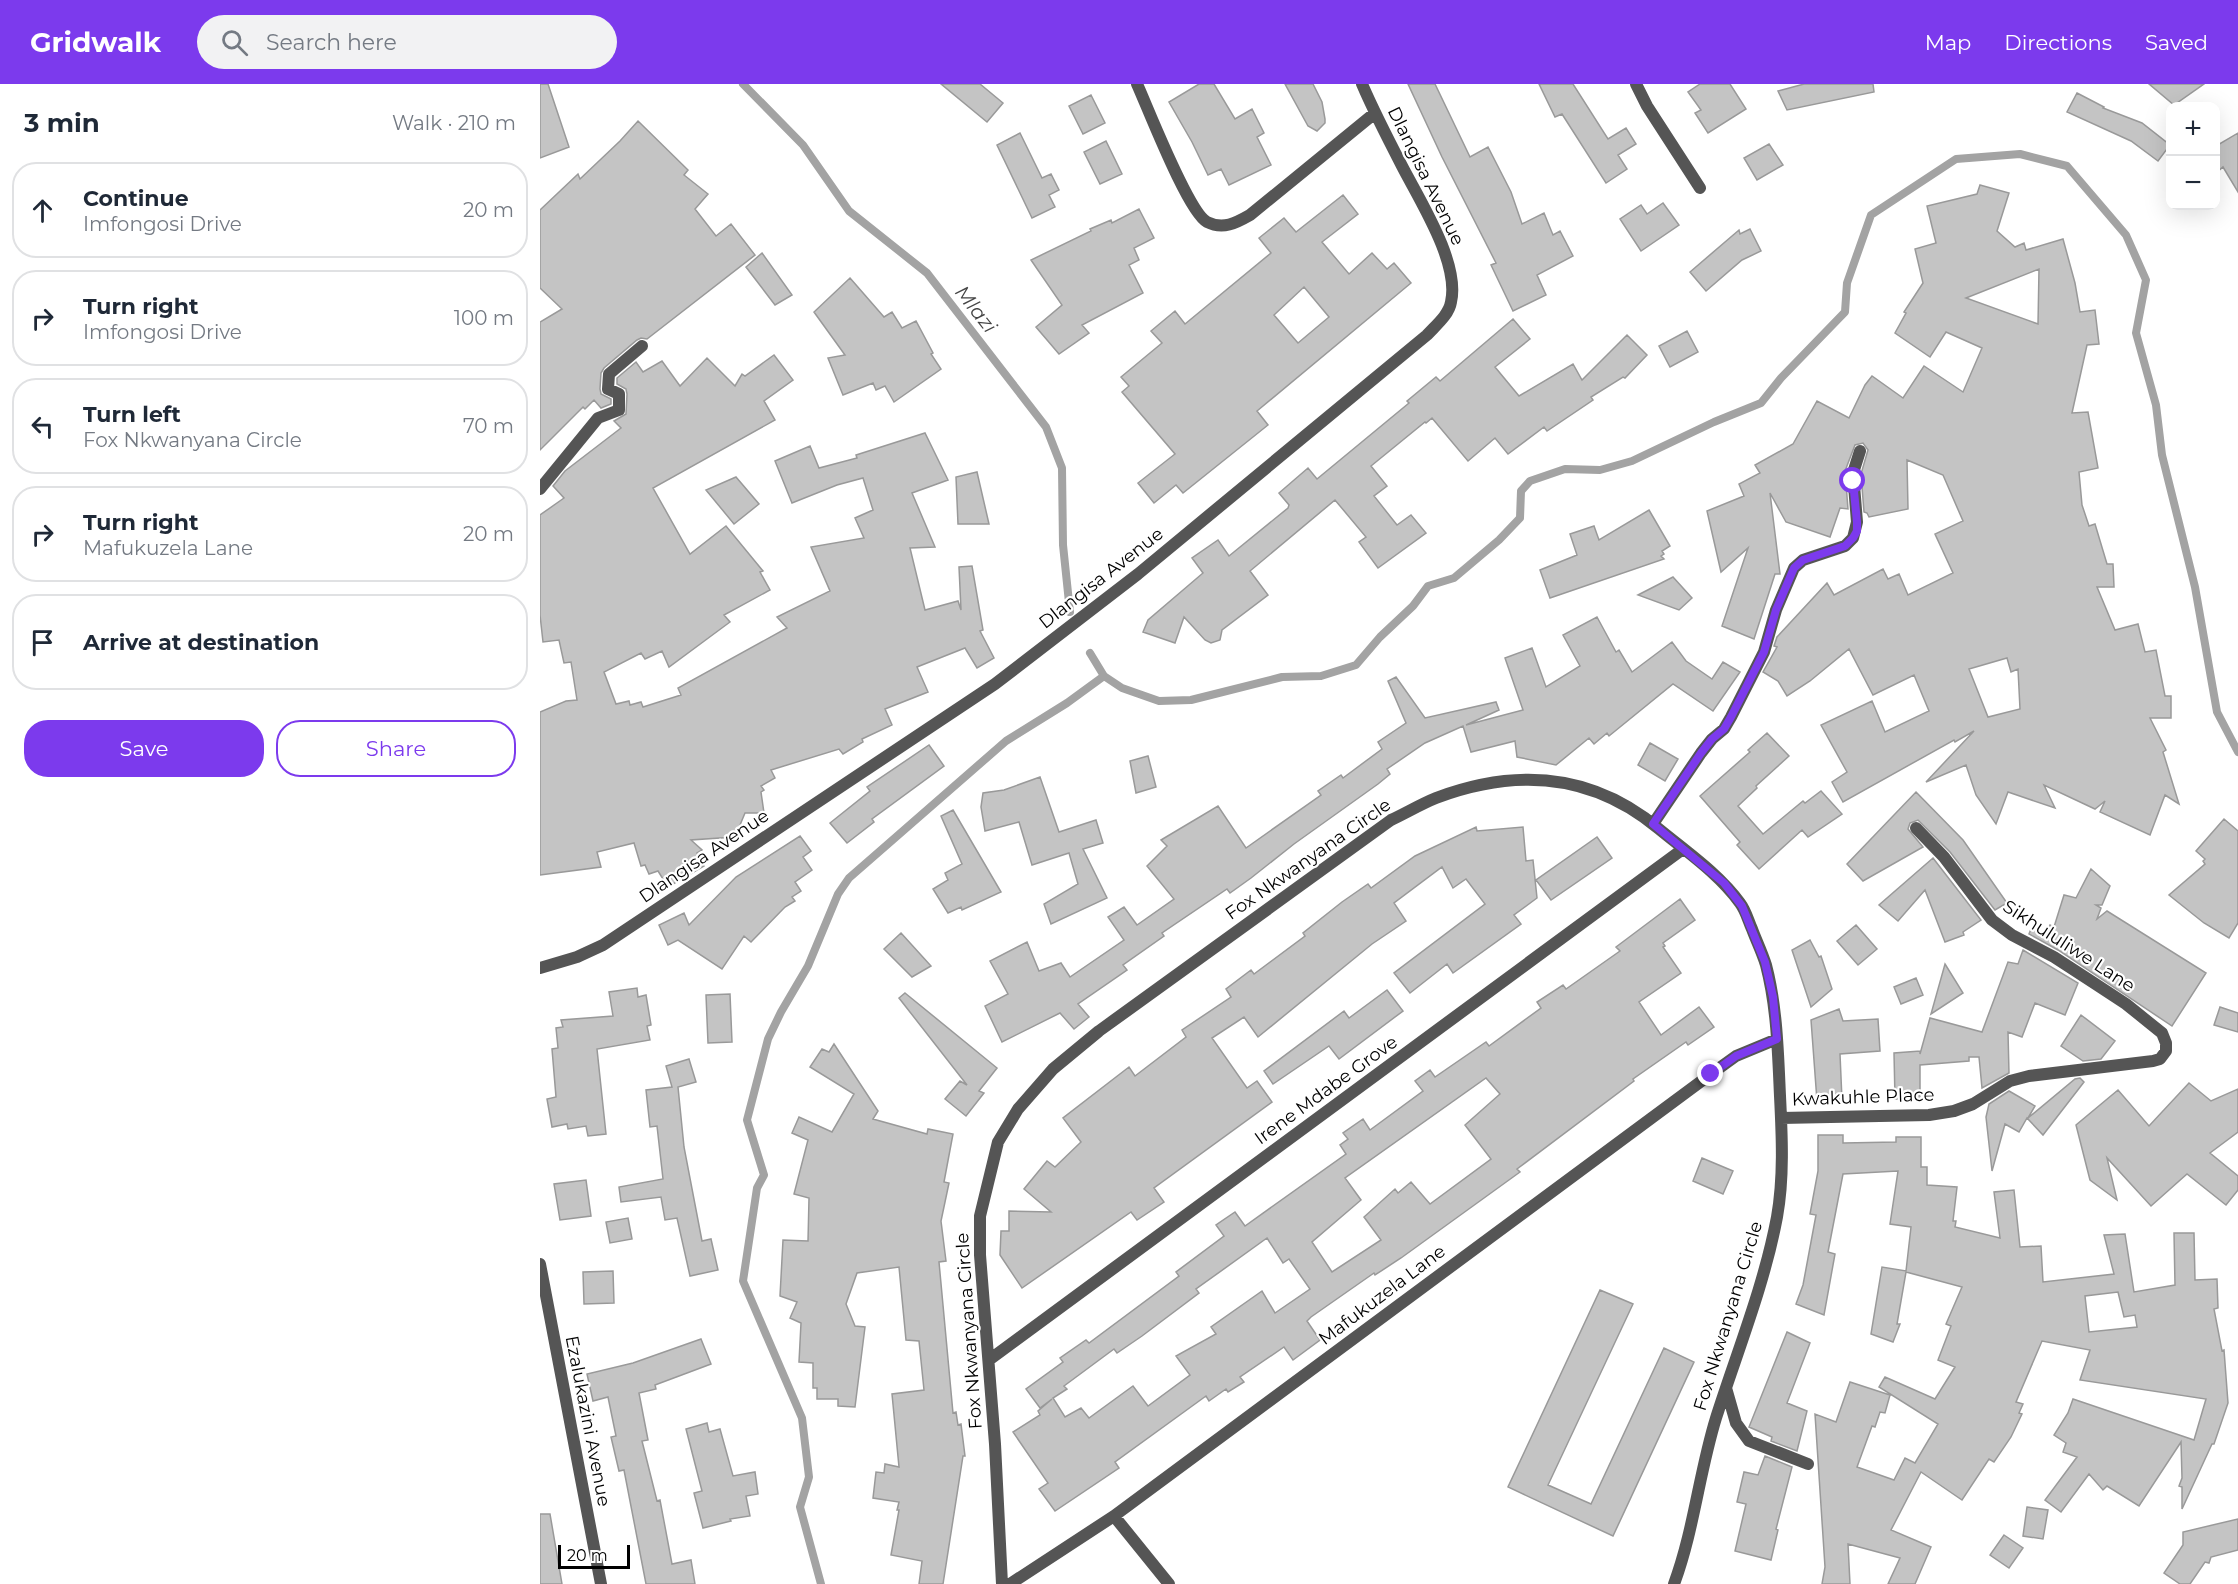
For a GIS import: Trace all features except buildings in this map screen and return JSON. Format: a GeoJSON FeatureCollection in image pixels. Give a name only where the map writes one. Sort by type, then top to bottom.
{"type":"FeatureCollection","features":[{"type":"Feature","properties":{"kind":"street"},"geometry":{"type":"LineString","coordinates":[[1137,84],[1192,203],[1205,221],[1221,226],[1234,224],[1250,215],[1375,113]]}},
{"type":"Feature","properties":{"kind":"street","name":"Dlangisa Avenue"},"geometry":{"type":"LineString","coordinates":[[540,968],[577,957],[603,945],[995,684],[1138,574],[1427,335],[1451,304],[1452,286],[1448,261],[1437,234],[1362,84]]}},
{"type":"Feature","properties":{"kind":"street"},"geometry":{"type":"LineString","coordinates":[[1636,84],[1647,106],[1700,188]]}},
{"type":"Feature","properties":{"kind":"street"},"geometry":{"type":"LineString","coordinates":[[540,489],[597,418],[619,410],[619,394],[608,389],[609,374],[642,346]]}},
{"type":"Feature","properties":{"kind":"street"},"geometry":{"type":"LineString","coordinates":[[1653,824],[1701,753],[1724,729],[1731,717],[1764,652],[1776,610],[1794,568],[1803,560],[1845,546],[1857,531],[1853,473],[1860,451]]}},
{"type":"Feature","properties":{"kind":"street","name":"Fox Nkwanyana Circle"},"geometry":{"type":"LineString","coordinates":[[1002,1584],[989,1360],[980,1255],[980,1215],[998,1142],[1018,1109],[1053,1069],[1099,1031],[1391,820],[1435,798],[1473,787],[1520,779],[1555,780],[1591,789],[1627,806],[1653,824],[1724,883],[1742,906],[1765,962],[1773,997],[1777,1039],[1782,1172],[1777,1217],[1763,1274],[1714,1422],[1682,1562],[1674,1584]]}},
{"type":"Feature","properties":{"kind":"street","name":"Sikhululiwe Lane"},"geometry":{"type":"LineString","coordinates":[[1916,828],[1944,857],[1992,920],[2012,935],[2054,957],[2094,983],[2162,1033],[2166,1051],[2160,1059],[2153,1061]]}},
{"type":"Feature","properties":{"kind":"street","name":"Irene Mdabe Grove"},"geometry":{"type":"LineString","coordinates":[[989,1360],[1683,849]]}},
{"type":"Feature","properties":{"kind":"street","name":"Mafukuzela Lane"},"geometry":{"type":"LineString","coordinates":[[1010,1584],[1114,1516],[1736,1056],[1777,1039]]}},
{"type":"Feature","properties":{"kind":"street","name":"Kwakuhle Place"},"geometry":{"type":"LineString","coordinates":[[1781,1118],[1929,1115],[1954,1112],[1973,1104],[2010,1081],[2029,1076],[2153,1061]]}},
{"type":"Feature","properties":{"kind":"street","name":"Ezalukazini Avenue"},"geometry":{"type":"LineString","coordinates":[[540,1264],[602,1584]]}},
{"type":"Feature","properties":{"kind":"street"},"geometry":{"type":"LineString","coordinates":[[1726,1387],[1736,1423],[1749,1441],[1808,1464]]}},
{"type":"Feature","properties":{"kind":"street"},"geometry":{"type":"LineString","coordinates":[[1114,1516],[1168,1584]]}},
{"type":"Feature","properties":{"kind":"waterway","name":"Mlazi"},"geometry":{"type":"LineString","coordinates":[[743,84],[803,145],[849,211],[927,273],[1046,427],[1062,468],[1063,545],[1070,612]]}},
{"type":"Feature","properties":{"kind":"waterway"},"geometry":{"type":"LineString","coordinates":[[1090,653],[1104,676],[1122,688],[1159,701],[1191,700],[1282,677],[1321,676],[1356,665],[1380,637],[1413,606],[1428,586],[1454,578],[1499,540],[1520,518],[1521,491],[1530,481],[1565,469],[1600,470],[1632,461],[1714,422],[1761,403],[1781,378],[1845,312],[1847,283],[1871,215],[1956,159],[2020,154],[2067,166],[2126,235],[2146,280],[2136,333],[2156,405],[2162,455],[2195,587],[2217,712],[2238,752]]}},
{"type":"Feature","properties":{"kind":"waterway"},"geometry":{"type":"LineString","coordinates":[[821,1584],[800,1507],[809,1477],[802,1418],[743,1281],[757,1188],[764,1175],[747,1120],[768,1039],[808,966],[838,894],[849,878],[1006,741],[1067,703],[1104,676]]}},
{"type":"Feature","properties":{"kind":"route"},"geometry":{"type":"LineString","coordinates":[[1711,1074],[1736,1056],[1777,1039],[1773,997],[1765,962],[1742,906],[1724,883],[1653,824],[1701,753],[1724,729],[1731,717],[1764,652],[1776,610],[1794,568],[1803,560],[1845,546],[1853,538],[1857,531],[1857,522],[1853,481]]}}]}
